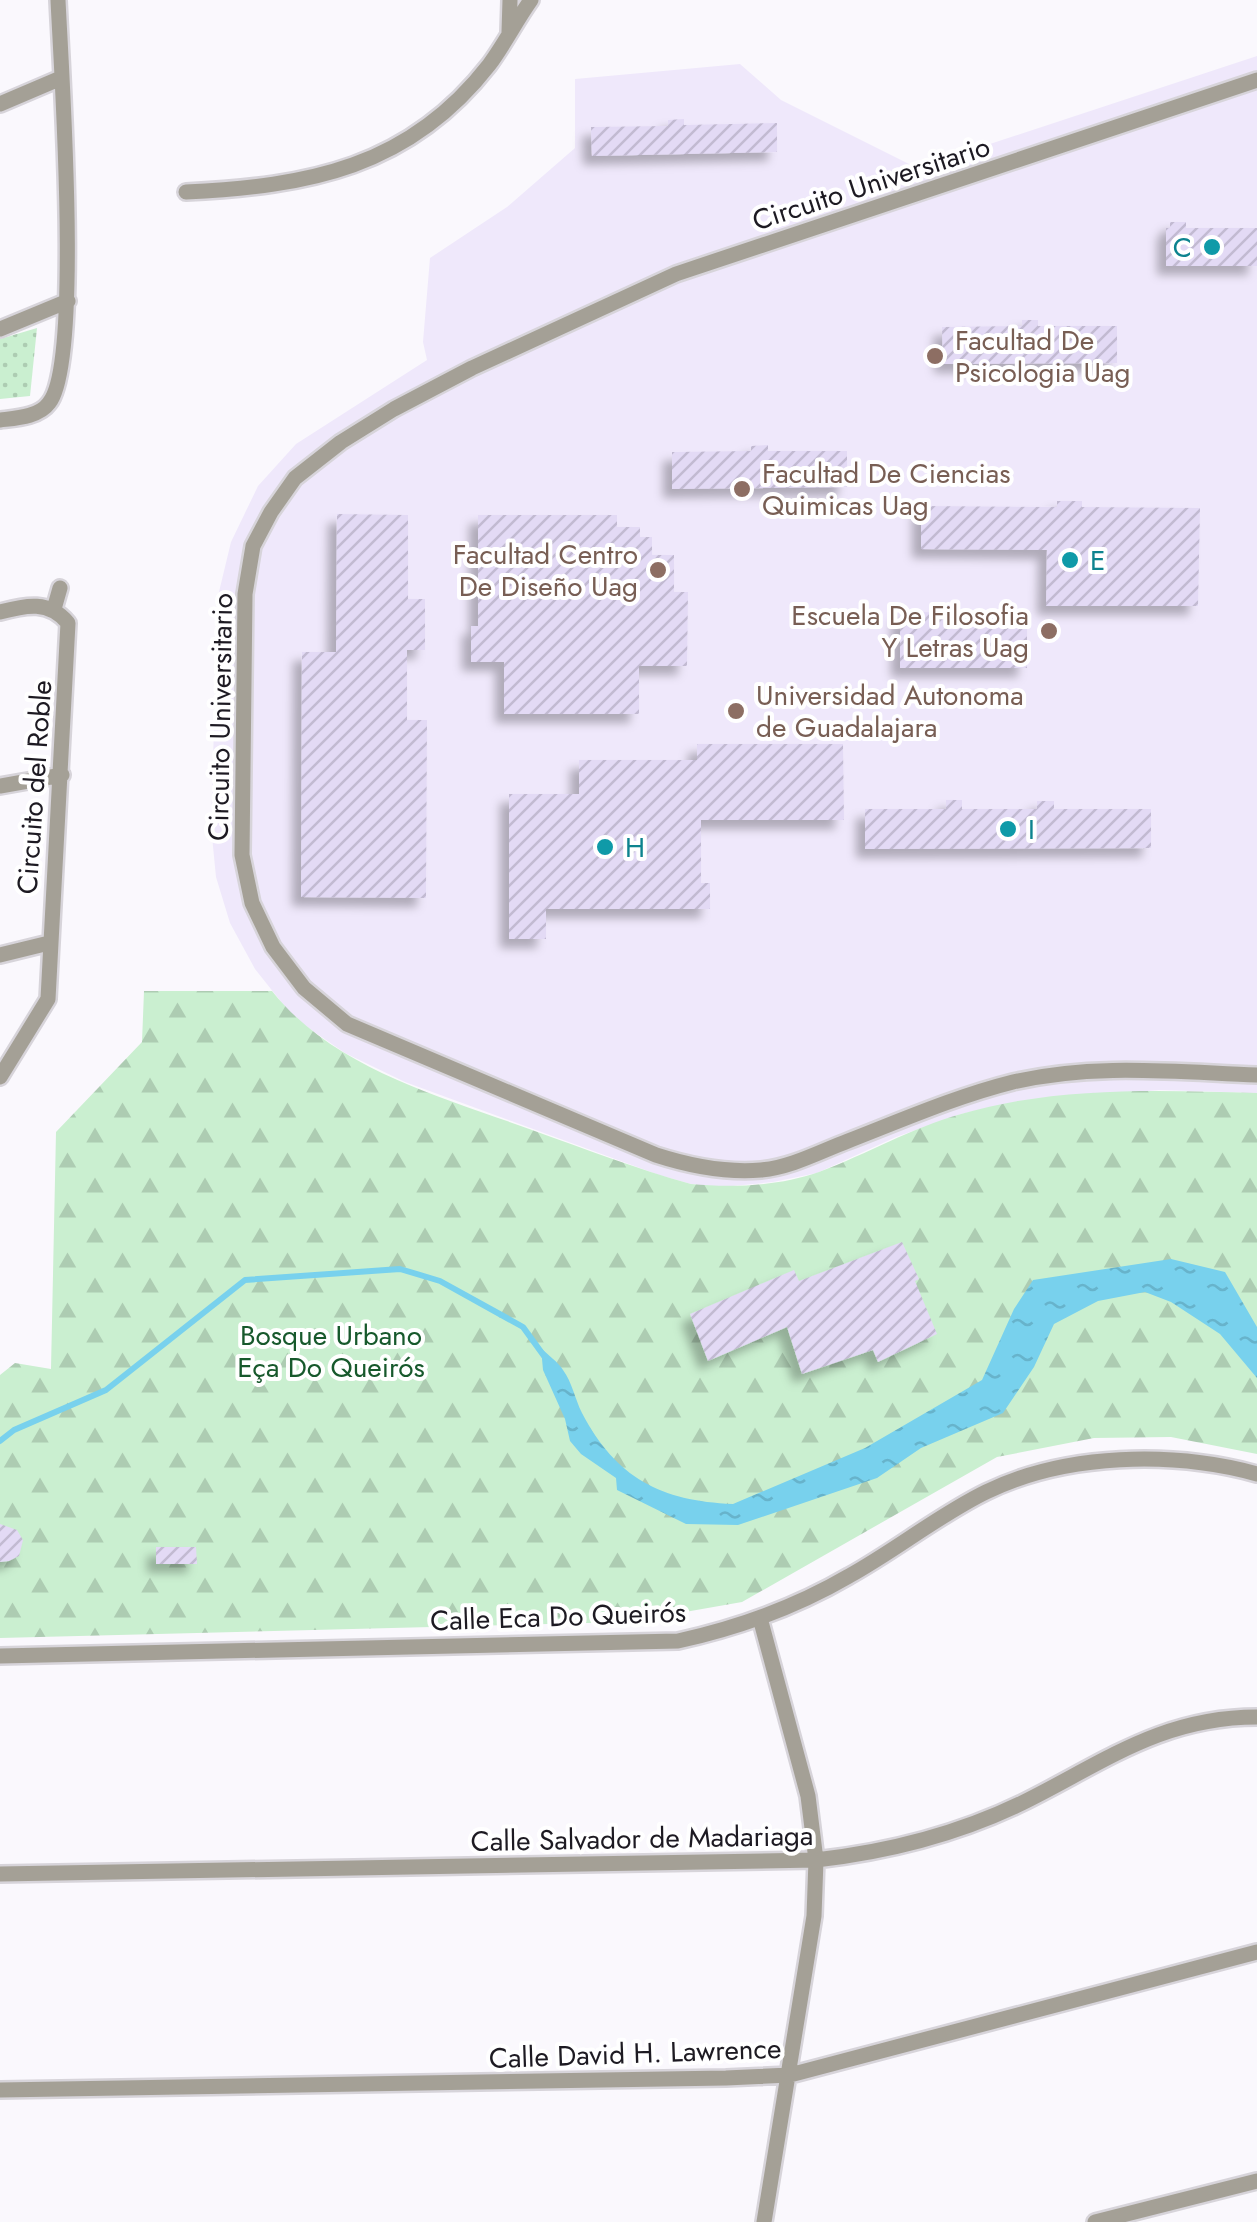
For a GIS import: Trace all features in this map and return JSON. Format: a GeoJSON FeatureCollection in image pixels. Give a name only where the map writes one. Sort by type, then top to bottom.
{"type":"FeatureCollection","features":[{"type":"Feature","properties":{"kind":"street"},"geometry":{"type":"LineString","coordinates":[[0,420],[26,417],[48,406],[58,385],[68,301],[58,0]]}},
{"type":"Feature","properties":{"kind":"street"},"geometry":{"type":"LineString","coordinates":[[509,32],[510,0]]}},
{"type":"Feature","properties":{"kind":"street"},"geometry":{"type":"LineString","coordinates":[[186,192],[262,188],[328,176],[392,150],[444,111],[488,66],[531,0]]}},
{"type":"Feature","properties":{"kind":"street"},"geometry":{"type":"LineString","coordinates":[[0,104],[61,78]]}},
{"type":"Feature","properties":{"kind":"street","name":"Circuito Universitario"},"geometry":{"type":"LineString","coordinates":[[1257,80],[676,274],[472,368],[341,442],[295,478],[270,512],[253,546],[245,594],[242,854],[252,903],[273,947],[304,988],[347,1024],[689,1166],[762,1170],[804,1160],[964,1097],[1013,1082],[1067,1072],[1124,1069],[1257,1075]]}},
{"type":"Feature","properties":{"kind":"street"},"geometry":{"type":"LineString","coordinates":[[0,329],[68,301]]}},
{"type":"Feature","properties":{"kind":"street"},"geometry":{"type":"LineString","coordinates":[[0,612],[29,604],[54,609],[60,588]]}},
{"type":"Feature","properties":{"kind":"street","name":"Circuito del Roble"},"geometry":{"type":"LineString","coordinates":[[0,1077],[48,999],[68,623],[54,609]]}},
{"type":"Feature","properties":{"kind":"street"},"geometry":{"type":"LineString","coordinates":[[0,786],[62,775]]}},
{"type":"Feature","properties":{"kind":"street"},"geometry":{"type":"LineString","coordinates":[[0,956],[48,943]]}},
{"type":"Feature","properties":{"kind":"street","name":"Calle Eca Do Queirós"},"geometry":{"type":"LineString","coordinates":[[0,1656],[678,1641],[760,1618],[847,1578],[986,1492],[1024,1478],[1105,1462],[1166,1460],[1257,1474]]}},
{"type":"Feature","properties":{"kind":"street"},"geometry":{"type":"LineString","coordinates":[[760,1618],[808,1796],[816,1860],[814,1916],[764,2222]]}},
{"type":"Feature","properties":{"kind":"street","name":"Calle Salvador de Madariaga"},"geometry":{"type":"LineString","coordinates":[[0,1874],[816,1860],[881,1851],[962,1826],[1021,1803],[1112,1753],[1156,1735],[1202,1723],[1257,1717]]}},
{"type":"Feature","properties":{"kind":"street","name":"Calle David H. Lawrence"},"geometry":{"type":"LineString","coordinates":[[0,2090],[790,2074],[1257,1952]]}},
{"type":"Feature","properties":{"kind":"street"},"geometry":{"type":"LineString","coordinates":[[1094,2222],[1257,2180]]}},
{"type":"Feature","properties":{"kind":"shaded area","name":"Universidad Autonoma de Guadalajara"},"geometry":{"type":"Polygon","coordinates":[[[1257,56],[1257,1093],[1159,1090],[1015,1102],[961,1114],[896,1137],[817,1173],[722,1187],[659,1175],[405,1082],[345,1053],[294,1018],[255,969],[230,923],[216,877],[211,826],[218,596],[231,542],[258,486],[296,444],[427,360],[423,342],[430,258],[507,207],[575,148],[575,79],[740,64],[781,100],[917,168],[1257,56]]]}},
{"type":"Feature","properties":{"kind":"green space"},"geometry":{"type":"Polygon","coordinates":[[[37,328],[30,396],[0,399],[0,339],[37,328]]]}},
{"type":"Feature","properties":{"kind":"green space","name":"Bosque Urbano Eça Do Queirós"},"geometry":{"type":"Polygon","coordinates":[[[144,991],[272,991],[326,1041],[392,1077],[691,1184],[756,1185],[804,1177],[943,1120],[1034,1098],[1145,1091],[1257,1093],[1257,1454],[1171,1437],[1094,1438],[997,1457],[742,1602],[628,1622],[0,1638],[0,1375],[15,1363],[51,1369],[56,1132],[142,1042],[144,991]]]}},
{"type":"Feature","properties":{"kind":"water"},"geometry":{"type":"Polygon","coordinates":[[[1171,1259],[1225,1272],[1257,1327],[1257,1378],[1220,1334],[1171,1302],[1145,1292],[1098,1301],[1054,1324],[1034,1367],[1003,1413],[921,1448],[877,1478],[738,1525],[686,1524],[617,1490],[616,1478],[581,1454],[570,1441],[565,1419],[543,1370],[541,1348],[563,1370],[595,1435],[626,1470],[643,1482],[684,1498],[733,1504],[865,1448],[982,1380],[1014,1309],[1033,1280],[1171,1259]]]}},
{"type":"Feature","properties":{"kind":"building"},"geometry":{"type":"Polygon","coordinates":[[[684,119],[684,125],[777,123],[777,152],[592,156],[591,127],[668,126],[668,120],[684,119]]]}},
{"type":"Feature","properties":{"kind":"building","name":"C"},"geometry":{"type":"Polygon","coordinates":[[[1170,222],[1186,222],[1186,228],[1257,228],[1257,266],[1166,266],[1166,228],[1170,228],[1170,222]]]}},
{"type":"Feature","properties":{"kind":"building"},"geometry":{"type":"Polygon","coordinates":[[[1022,320],[1038,320],[1038,326],[1117,326],[1117,363],[943,364],[942,327],[1022,326],[1022,320]]]}},
{"type":"Feature","properties":{"kind":"building"},"geometry":{"type":"Polygon","coordinates":[[[768,445],[768,451],[847,451],[847,487],[672,489],[672,452],[751,451],[751,446],[768,445]]]}},
{"type":"Feature","properties":{"kind":"building","name":"E"},"geometry":{"type":"Polygon","coordinates":[[[1057,501],[1082,501],[1082,507],[1200,508],[1198,606],[1046,606],[1047,550],[921,549],[921,506],[1057,507],[1057,501]]]}},
{"type":"Feature","properties":{"kind":"building"},"geometry":{"type":"Polygon","coordinates":[[[337,514],[408,515],[408,599],[425,599],[425,650],[407,650],[407,720],[427,720],[426,898],[301,897],[302,652],[336,652],[337,514]]]}},
{"type":"Feature","properties":{"kind":"building"},"geometry":{"type":"Polygon","coordinates":[[[478,515],[617,515],[617,527],[640,527],[640,537],[652,537],[652,555],[674,555],[674,592],[688,592],[687,666],[639,666],[639,714],[504,714],[504,662],[471,662],[471,626],[478,626],[478,515]]]}},
{"type":"Feature","properties":{"kind":"building"},"geometry":{"type":"Polygon","coordinates":[[[900,612],[1027,613],[1027,668],[900,668],[900,612]]]}},
{"type":"Feature","properties":{"kind":"building","name":"H"},"geometry":{"type":"Polygon","coordinates":[[[697,744],[843,744],[844,820],[701,820],[701,883],[710,883],[710,909],[546,909],[546,939],[509,939],[509,794],[579,794],[579,760],[697,760],[697,744]]]}},
{"type":"Feature","properties":{"kind":"building","name":"I"},"geometry":{"type":"Polygon","coordinates":[[[946,800],[962,800],[962,809],[1037,809],[1037,801],[1054,801],[1054,809],[1151,809],[1151,848],[865,849],[865,809],[946,809],[946,800]]]}},
{"type":"Feature","properties":{"kind":"building"},"geometry":{"type":"Polygon","coordinates":[[[902,1242],[937,1334],[878,1362],[873,1350],[802,1374],[787,1327],[708,1361],[690,1314],[794,1270],[799,1281],[902,1242]]]}},
{"type":"Feature","properties":{"kind":"building"},"geometry":{"type":"Polygon","coordinates":[[[0,1524],[17,1530],[23,1540],[19,1556],[9,1561],[0,1562],[0,1524]]]}},
{"type":"Feature","properties":{"kind":"building"},"geometry":{"type":"Polygon","coordinates":[[[156,1547],[196,1547],[197,1564],[156,1564],[156,1547]]]}},
{"type":"Feature","properties":{"kind":"waterway"},"geometry":{"type":"LineString","coordinates":[[0,1441],[14,1430],[106,1390],[245,1280],[400,1269],[440,1281],[523,1327],[544,1356]]}},
{"type":"Feature","properties":{"kind":"place","name":"C"},"geometry":{"type":"Point","coordinates":[1212,247]}},
{"type":"Feature","properties":{"kind":"place","name":"Facultad De Psicologia Uag"},"geometry":{"type":"Point","coordinates":[935,356]}},
{"type":"Feature","properties":{"kind":"place","name":"Facultad De Ciencias Quimicas Uag"},"geometry":{"type":"Point","coordinates":[742,489]}},
{"type":"Feature","properties":{"kind":"place","name":"E"},"geometry":{"type":"Point","coordinates":[1070,560]}},
{"type":"Feature","properties":{"kind":"place","name":"Facultad Centro De Diseño Uag"},"geometry":{"type":"Point","coordinates":[658,570]}},
{"type":"Feature","properties":{"kind":"place","name":"Escuela De Filosofia Y Letras Uag"},"geometry":{"type":"Point","coordinates":[1049,631]}},
{"type":"Feature","properties":{"kind":"place","name":"Universidad Autonoma de Guadalajara"},"geometry":{"type":"Point","coordinates":[736,711]}},
{"type":"Feature","properties":{"kind":"place","name":"I"},"geometry":{"type":"Point","coordinates":[1008,829]}},
{"type":"Feature","properties":{"kind":"place","name":"H"},"geometry":{"type":"Point","coordinates":[605,847]}}]}
